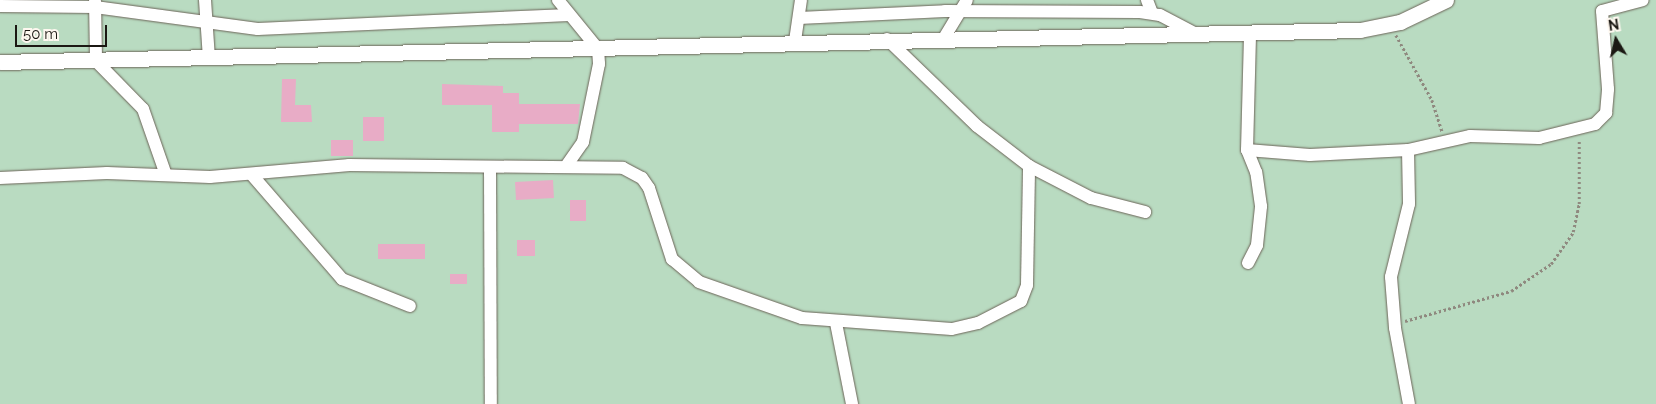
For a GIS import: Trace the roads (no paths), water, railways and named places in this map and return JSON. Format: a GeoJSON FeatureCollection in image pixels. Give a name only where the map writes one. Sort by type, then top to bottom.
{"type":"FeatureCollection","features":[{"type":"Feature","properties":{"kind":"street"},"geometry":{"type":"LineString","coordinates":[[205,0],[205,24],[209,58]]}},
{"type":"Feature","properties":{"kind":"street"},"geometry":{"type":"LineString","coordinates":[[558,0],[598,49],[592,114],[583,142],[566,166]]}},
{"type":"Feature","properties":{"kind":"street"},"geometry":{"type":"LineString","coordinates":[[795,41],[801,0]]}},
{"type":"Feature","properties":{"kind":"street"},"geometry":{"type":"LineString","coordinates":[[944,38],[958,11],[967,0]]}},
{"type":"Feature","properties":{"kind":"street"},"geometry":{"type":"LineString","coordinates":[[1147,0],[1152,13]]}},
{"type":"Feature","properties":{"kind":"street"},"geometry":{"type":"LineString","coordinates":[[0,62],[598,49],[795,41],[1196,34],[1391,26],[1446,0]]}},
{"type":"Feature","properties":{"kind":"street"},"geometry":{"type":"LineString","coordinates":[[1247,150],[1310,155],[1408,150],[1470,136],[1539,138],[1577,130],[1600,121],[1606,113],[1608,70],[1602,11],[1643,0]]}},
{"type":"Feature","properties":{"kind":"street"},"geometry":{"type":"LineString","coordinates":[[95,4],[96,61],[143,109],[166,175]]}},
{"type":"Feature","properties":{"kind":"street"},"geometry":{"type":"LineString","coordinates":[[0,6],[95,4],[205,24],[306,29],[569,15]]}},
{"type":"Feature","properties":{"kind":"street"},"geometry":{"type":"LineString","coordinates":[[799,18],[930,6],[958,11],[1152,13],[1196,34]]}},
{"type":"Feature","properties":{"kind":"street"},"geometry":{"type":"LineString","coordinates":[[1248,263],[1257,246],[1262,206],[1256,172],[1247,150],[1250,32]]}},
{"type":"Feature","properties":{"kind":"street"},"geometry":{"type":"LineString","coordinates":[[887,39],[969,119],[1030,166],[1091,198],[1144,212]]}},
{"type":"Feature","properties":{"kind":"street"},"geometry":{"type":"LineString","coordinates":[[1408,150],[1409,204],[1392,277],[1395,323],[1410,404]]}},
{"type":"Feature","properties":{"kind":"street"},"geometry":{"type":"LineString","coordinates":[[0,178],[252,175],[349,166],[613,166],[642,178],[672,259],[699,282],[772,309],[836,323],[952,329],[978,323],[1021,301],[1027,285],[1030,166]]}},
{"type":"Feature","properties":{"kind":"street"},"geometry":{"type":"LineString","coordinates":[[490,167],[491,404]]}},
{"type":"Feature","properties":{"kind":"street"},"geometry":{"type":"LineString","coordinates":[[252,175],[342,279],[410,306]]}},
{"type":"Feature","properties":{"kind":"street"},"geometry":{"type":"LineString","coordinates":[[836,323],[852,404]]}}]}
